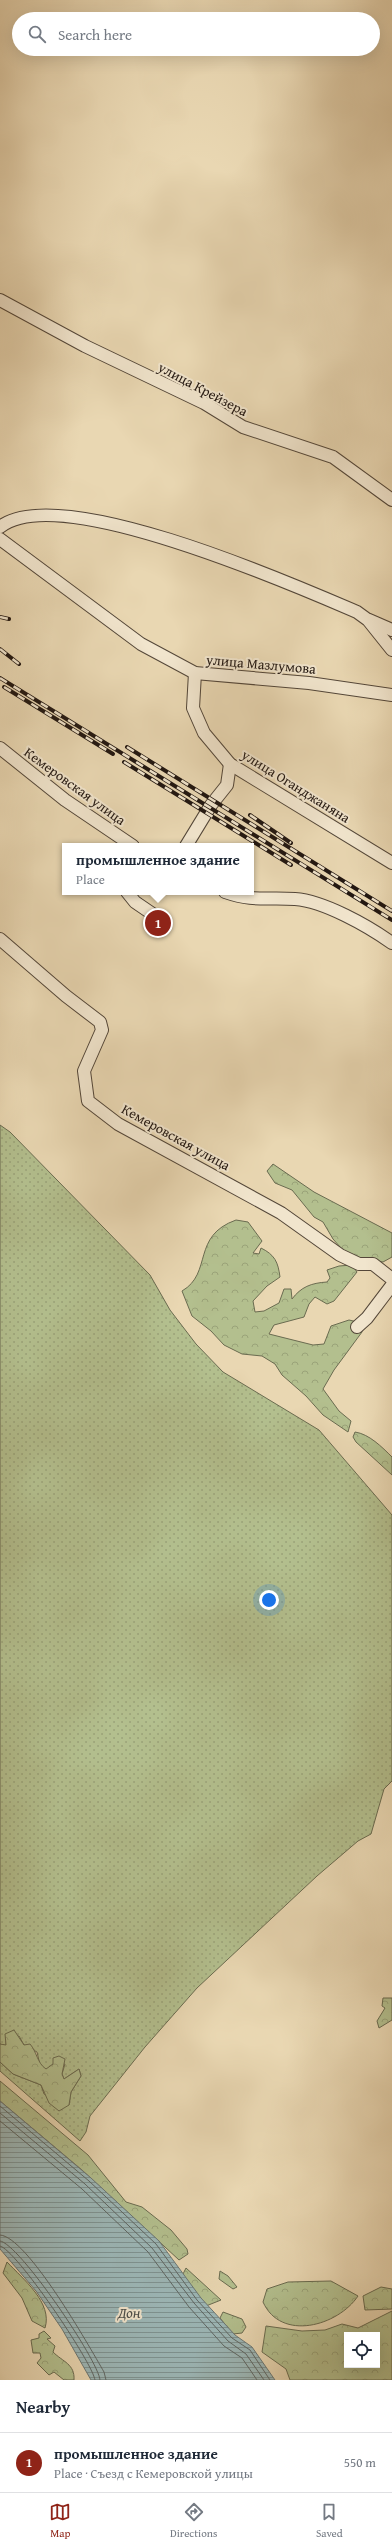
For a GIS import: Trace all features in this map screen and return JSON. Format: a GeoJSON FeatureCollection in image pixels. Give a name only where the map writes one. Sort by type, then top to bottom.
{"type":"FeatureCollection","features":[{"type":"Feature","properties":{"kind":"street","name":"улица Крейзера"},"geometry":{"type":"LineString","coordinates":[[0,300],[85,346],[204,403],[243,427],[333,457],[392,500]]}},
{"type":"Feature","properties":{"kind":"street"},"geometry":{"type":"LineString","coordinates":[[0,527],[19,517],[56,517],[151,532],[357,612],[368,620],[392,630]]}},
{"type":"Feature","properties":{"kind":"street","name":"улица Мазлумова"},"geometry":{"type":"LineString","coordinates":[[0,539],[141,644],[195,673],[392,692]]}},
{"type":"Feature","properties":{"kind":"street"},"geometry":{"type":"LineString","coordinates":[[368,620],[392,650]]}},
{"type":"Feature","properties":{"kind":"street","name":"улица Оганджаняна"},"geometry":{"type":"LineString","coordinates":[[195,673],[193,708],[204,733],[230,764],[392,863]]}},
{"type":"Feature","properties":{"kind":"street","name":"Кемеровская улица"},"geometry":{"type":"LineString","coordinates":[[0,748],[65,800],[130,843]]}},
{"type":"Feature","properties":{"kind":"street"},"geometry":{"type":"LineString","coordinates":[[188,843],[211,805],[227,785],[230,764]]}},
{"type":"Feature","properties":{"kind":"street"},"geometry":{"type":"LineString","coordinates":[[129,895],[135,902],[154,916]]}},
{"type":"Feature","properties":{"kind":"street"},"geometry":{"type":"LineString","coordinates":[[238,895],[259,900],[296,899],[330,910],[369,927],[392,943]]}},
{"type":"Feature","properties":{"kind":"street","name":"Кемеровская улица"},"geometry":{"type":"LineString","coordinates":[[0,939],[66,996],[100,1022],[102,1030],[84,1071],[88,1101],[118,1124],[281,1213],[340,1255],[359,1264],[373,1264],[392,1279]]}},
{"type":"Feature","properties":{"kind":"street"},"geometry":{"type":"LineString","coordinates":[[357,1327],[392,1285]]}},
{"type":"Feature","properties":{"kind":"green space"},"geometry":{"type":"Polygon","coordinates":[[[0,1125],[10,1132],[150,1275],[170,1310],[196,1344],[223,1372],[319,1430],[392,1515],[392,1781],[384,1789],[371,1834],[358,1841],[317,1876],[197,1988],[145,2047],[90,2116],[86,2132],[80,2141],[0,2071],[0,2062],[13,2074],[41,2085],[44,2094],[69,2105],[71,2092],[81,2076],[79,2069],[64,2079],[62,2074],[65,2064],[53,2064],[46,2070],[40,2065],[37,2052],[24,2045],[19,2036],[6,2041],[6,2046],[0,2044],[0,1125]]]}},
{"type":"Feature","properties":{"kind":"green space"},"geometry":{"type":"Polygon","coordinates":[[[273,1164],[314,1192],[392,1233],[392,1257],[383,1262],[349,1257],[333,1239],[323,1222],[314,1217],[292,1190],[275,1183],[267,1171],[273,1164]]]}},
{"type":"Feature","properties":{"kind":"green space"},"geometry":{"type":"Polygon","coordinates":[[[236,1220],[248,1222],[262,1241],[253,1253],[259,1254],[261,1248],[270,1253],[277,1263],[279,1272],[280,1277],[267,1286],[253,1301],[255,1312],[264,1311],[279,1303],[284,1289],[291,1289],[292,1299],[299,1291],[307,1286],[327,1282],[330,1278],[327,1270],[339,1266],[352,1265],[357,1272],[334,1301],[327,1304],[315,1297],[309,1304],[304,1317],[274,1325],[269,1334],[313,1345],[324,1344],[331,1326],[349,1320],[362,1323],[362,1332],[334,1370],[323,1389],[339,1411],[351,1421],[348,1432],[323,1415],[306,1396],[282,1375],[275,1364],[262,1356],[242,1354],[224,1345],[211,1331],[192,1316],[182,1291],[197,1275],[207,1245],[213,1235],[222,1227],[236,1220]]]}},
{"type":"Feature","properties":{"kind":"green space"},"geometry":{"type":"Polygon","coordinates":[[[355,1432],[370,1438],[380,1445],[392,1457],[392,1475],[356,1442],[353,1437],[355,1432]]]}},
{"type":"Feature","properties":{"kind":"green space"},"geometry":{"type":"Polygon","coordinates":[[[383,1998],[392,1998],[392,2020],[379,2028],[377,2021],[385,2008],[382,2006],[383,1998]]]}},
{"type":"Feature","properties":{"kind":"green space"},"geometry":{"type":"Polygon","coordinates":[[[14,2030],[24,2045],[30,2044],[41,2064],[46,2069],[53,2064],[53,2058],[59,2056],[65,2059],[62,2074],[64,2079],[79,2069],[81,2076],[71,2092],[69,2105],[59,2111],[49,2103],[41,2085],[13,2074],[0,2062],[0,2044],[6,2045],[5,2034],[14,2030]]]}},
{"type":"Feature","properties":{"kind":"green space"},"geometry":{"type":"Polygon","coordinates":[[[0,2081],[88,2155],[126,2202],[142,2207],[171,2230],[187,2249],[188,2254],[179,2260],[82,2170],[0,2101],[0,2081]]]}},
{"type":"Feature","properties":{"kind":"green space"},"geometry":{"type":"Polygon","coordinates":[[[7,2262],[35,2292],[41,2301],[45,2310],[45,2328],[32,2321],[22,2298],[3,2273],[7,2262]]]}},
{"type":"Feature","properties":{"kind":"green space"},"geometry":{"type":"Polygon","coordinates":[[[186,2268],[221,2300],[206,2306],[182,2276],[186,2268]]]}},
{"type":"Feature","properties":{"kind":"green space"},"geometry":{"type":"Polygon","coordinates":[[[220,2271],[228,2276],[237,2287],[233,2289],[219,2279],[220,2271]]]}},
{"type":"Feature","properties":{"kind":"green space"},"geometry":{"type":"Polygon","coordinates":[[[331,2281],[358,2296],[349,2307],[324,2322],[296,2326],[283,2322],[271,2314],[263,2302],[267,2289],[288,2282],[331,2281]]]}},
{"type":"Feature","properties":{"kind":"green space"},"geometry":{"type":"Polygon","coordinates":[[[381,2287],[392,2289],[392,2309],[365,2310],[363,2296],[381,2287]]]}},
{"type":"Feature","properties":{"kind":"green space"},"geometry":{"type":"Polygon","coordinates":[[[392,2311],[392,2380],[290,2380],[286,2369],[262,2352],[266,2326],[302,2331],[325,2330],[342,2324],[358,2328],[392,2311]]]}},
{"type":"Feature","properties":{"kind":"green space"},"geometry":{"type":"Polygon","coordinates":[[[223,2312],[242,2319],[246,2327],[242,2333],[233,2334],[220,2318],[223,2312]]]}},
{"type":"Feature","properties":{"kind":"green space"},"geometry":{"type":"Polygon","coordinates":[[[44,2331],[51,2338],[47,2339],[55,2346],[53,2352],[73,2370],[74,2380],[64,2380],[54,2372],[49,2375],[37,2363],[41,2358],[40,2353],[33,2353],[31,2340],[39,2338],[39,2334],[44,2331]]]}},
{"type":"Feature","properties":{"kind":"water","name":"Дон"},"geometry":{"type":"Polygon","coordinates":[[[0,2101],[91,2178],[159,2241],[201,2298],[235,2335],[252,2347],[275,2380],[91,2380],[62,2329],[36,2291],[0,2249],[0,2101]]]}},
{"type":"Feature","properties":{"kind":"railway"},"geometry":{"type":"LineString","coordinates":[[0,617],[9,619]]}},
{"type":"Feature","properties":{"kind":"railway"},"geometry":{"type":"LineString","coordinates":[[0,649],[19,664]]}},
{"type":"Feature","properties":{"kind":"railway"},"geometry":{"type":"LineString","coordinates":[[0,678],[392,920]]}},
{"type":"Feature","properties":{"kind":"railway"},"geometry":{"type":"LineString","coordinates":[[4,687],[113,754]]}},
{"type":"Feature","properties":{"kind":"railway"},"geometry":{"type":"LineString","coordinates":[[127,747],[392,911]]}},
{"type":"Feature","properties":{"kind":"railway"},"geometry":{"type":"LineString","coordinates":[[124,762],[291,865]]}},
{"type":"Feature","properties":{"kind":"railway"},"geometry":{"type":"LineString","coordinates":[[250,815],[291,843]]}},
{"type":"Feature","properties":{"kind":"place","name":"промышленное здание"},"geometry":{"type":"Point","coordinates":[158,923]}}]}
